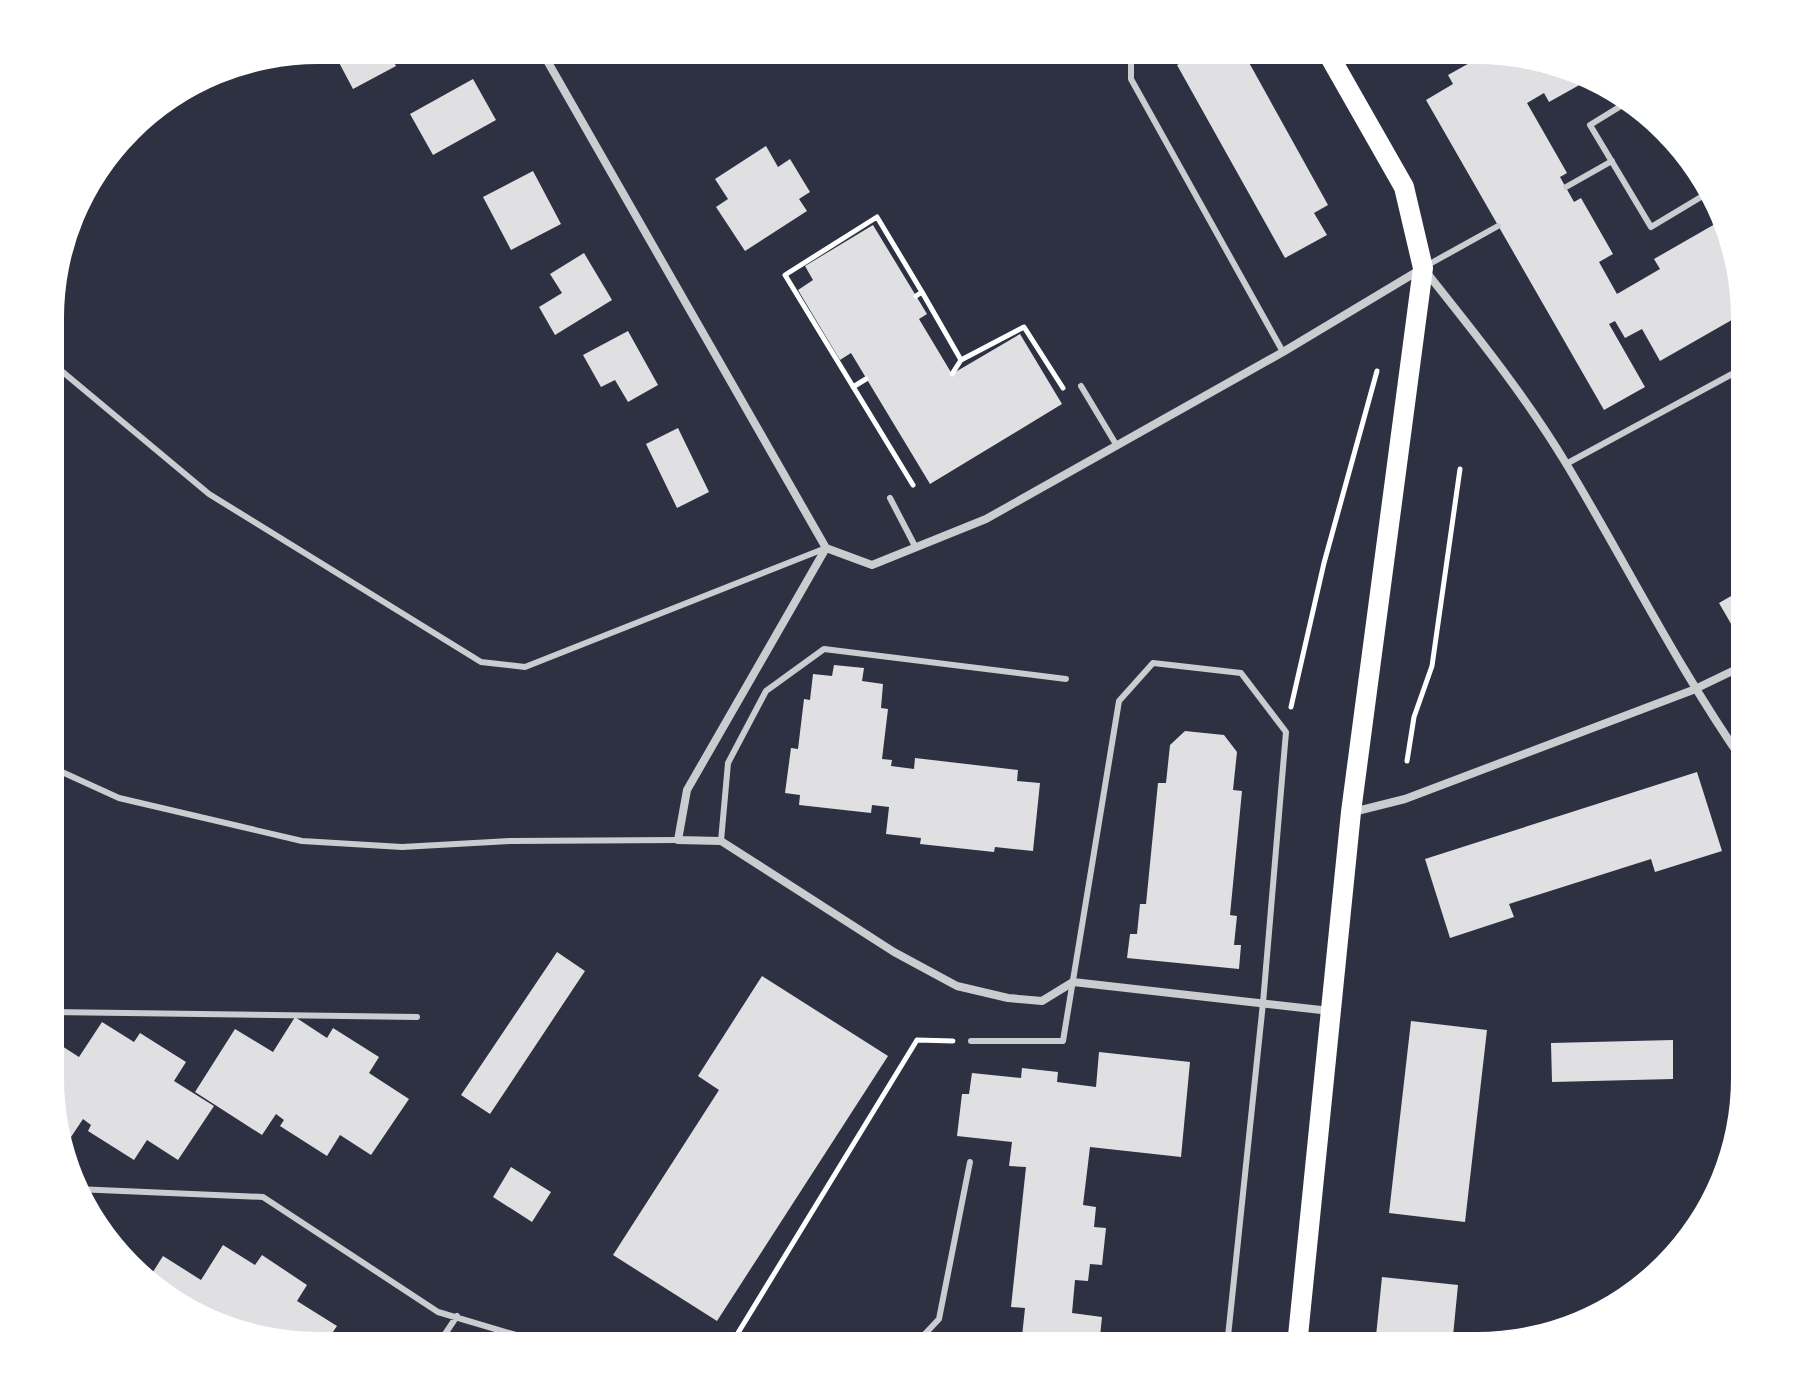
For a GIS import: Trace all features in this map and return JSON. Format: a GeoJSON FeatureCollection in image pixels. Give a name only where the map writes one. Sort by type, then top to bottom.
{"type":"FeatureCollection","features":[{"type":"Feature","properties":{"kind":"main road"},"geometry":{"type":"LineString","coordinates":[[1298,1332],[1351,812],[1423,268],[1404,187],[1335,65]]}},
{"type":"Feature","properties":{"kind":"street"},"geometry":{"type":"LineString","coordinates":[[550,65],[826,548],[872,565],[986,519],[1117,446],[1184,403],[1283,352],[1423,268],[1501,365],[1566,464],[1693,690],[1730,743]]}},
{"type":"Feature","properties":{"kind":"street"},"geometry":{"type":"LineString","coordinates":[[826,548],[687,790],[678,840],[721,841],[894,952],[957,986],[1008,998],[1042,1001],[1073,982],[1330,1011]]}},
{"type":"Feature","properties":{"kind":"street"},"geometry":{"type":"LineString","coordinates":[[1351,812],[1405,799],[1693,690],[1731,672]]}},
{"type":"Feature","properties":{"kind":"lane"},"geometry":{"type":"LineString","coordinates":[[1131,65],[1131,79],[1283,352]]}},
{"type":"Feature","properties":{"kind":"lane"},"geometry":{"type":"LineString","coordinates":[[1619,107],[1590,125],[1651,227],[1700,197]]}},
{"type":"Feature","properties":{"kind":"lane"},"geometry":{"type":"LineString","coordinates":[[1566,187],[1612,161]]}},
{"type":"Feature","properties":{"kind":"lane"},"geometry":{"type":"LineString","coordinates":[[1423,268],[1498,226]]}},
{"type":"Feature","properties":{"kind":"lane"},"geometry":{"type":"LineString","coordinates":[[64,373],[209,494],[481,662],[525,667],[826,548]]}},
{"type":"Feature","properties":{"kind":"lane"},"geometry":{"type":"LineString","coordinates":[[1566,464],[1731,375]]}},
{"type":"Feature","properties":{"kind":"lane"},"geometry":{"type":"LineString","coordinates":[[1081,386],[1117,446]]}},
{"type":"Feature","properties":{"kind":"lane"},"geometry":{"type":"LineString","coordinates":[[890,498],[916,548]]}},
{"type":"Feature","properties":{"kind":"lane"},"geometry":{"type":"LineString","coordinates":[[721,841],[728,763],[766,691],[824,649],[1066,679]]}},
{"type":"Feature","properties":{"kind":"lane"},"geometry":{"type":"LineString","coordinates":[[971,1041],[1063,1041],[1119,701],[1153,663],[1241,673],[1286,732],[1263,1003],[1228,1332]]}},
{"type":"Feature","properties":{"kind":"lane"},"geometry":{"type":"LineString","coordinates":[[65,773],[119,798],[302,841],[402,847],[510,841],[678,840]]}},
{"type":"Feature","properties":{"kind":"lane"},"geometry":{"type":"LineString","coordinates":[[65,1012],[417,1017]]}},
{"type":"Feature","properties":{"kind":"lane"},"geometry":{"type":"LineString","coordinates":[[927,1332],[939,1319],[970,1162]]}},
{"type":"Feature","properties":{"kind":"lane"},"geometry":{"type":"LineString","coordinates":[[89,1190],[263,1197],[438,1312],[506,1331]]}},
{"type":"Feature","properties":{"kind":"lane"},"geometry":{"type":"LineString","coordinates":[[447,1331],[457,1316]]}},
{"type":"Feature","properties":{"kind":"path"},"geometry":{"type":"LineString","coordinates":[[913,485],[785,275],[877,217],[919,294],[961,360]]}},
{"type":"Feature","properties":{"kind":"path"},"geometry":{"type":"LineString","coordinates":[[952,374],[961,360],[1024,327],[1066,395]]}},
{"type":"Feature","properties":{"kind":"path"},"geometry":{"type":"LineString","coordinates":[[1286,732],[1324,563],[1377,371]]}},
{"type":"Feature","properties":{"kind":"path"},"geometry":{"type":"LineString","coordinates":[[853,387],[866,379]]}},
{"type":"Feature","properties":{"kind":"path"},"geometry":{"type":"LineString","coordinates":[[1407,761],[1414,717],[1432,666],[1460,469]]}},
{"type":"Feature","properties":{"kind":"path"},"geometry":{"type":"LineString","coordinates":[[739,1331],[917,1040],[971,1041]]}},
{"type":"Feature","properties":{"kind":"building"},"geometry":{"type":"Polygon","coordinates":[[[340,65],[396,66],[353,89],[340,65]]]}},
{"type":"Feature","properties":{"kind":"building"},"geometry":{"type":"Polygon","coordinates":[[[1177,65],[1250,65],[1328,205],[1314,213],[1327,235],[1285,258],[1177,65]]]}},
{"type":"Feature","properties":{"kind":"building"},"geometry":{"type":"Polygon","coordinates":[[[1466,65],[1494,65],[1527,69],[1579,85],[1549,102],[1544,93],[1527,103],[1567,173],[1560,177],[1574,202],[1581,198],[1613,254],[1599,262],[1617,294],[1660,269],[1654,259],[1713,225],[1729,284],[1731,320],[1660,361],[1642,329],[1625,338],[1615,321],[1609,324],[1645,387],[1604,410],[1426,100],[1453,84],[1448,75],[1466,65]]]}},
{"type":"Feature","properties":{"kind":"building"},"geometry":{"type":"Polygon","coordinates":[[[473,79],[496,120],[433,155],[410,114],[473,79]]]}},
{"type":"Feature","properties":{"kind":"building"},"geometry":{"type":"Polygon","coordinates":[[[766,146],[778,167],[790,159],[810,192],[799,199],[807,211],[745,251],[716,207],[728,199],[715,179],[766,146]]]}},
{"type":"Feature","properties":{"kind":"building"},"geometry":{"type":"Polygon","coordinates":[[[533,171],[561,224],[511,250],[483,197],[533,171]]]}},
{"type":"Feature","properties":{"kind":"building"},"geometry":{"type":"Polygon","coordinates":[[[873,225],[927,314],[919,319],[952,374],[1020,334],[1062,404],[930,484],[851,353],[840,360],[798,290],[813,280],[805,266],[873,225]]]}},
{"type":"Feature","properties":{"kind":"building"},"geometry":{"type":"Polygon","coordinates":[[[584,253],[612,300],[555,335],[539,307],[562,293],[550,274],[584,253]]]}},
{"type":"Feature","properties":{"kind":"building"},"geometry":{"type":"Polygon","coordinates":[[[628,331],[658,385],[628,402],[615,380],[601,387],[583,355],[628,331]]]}},
{"type":"Feature","properties":{"kind":"building"},"geometry":{"type":"Polygon","coordinates":[[[678,428],[709,492],[677,508],[646,444],[678,428]]]}},
{"type":"Feature","properties":{"kind":"building"},"geometry":{"type":"Polygon","coordinates":[[[1731,596],[1731,623],[1719,603],[1731,596]]]}},
{"type":"Feature","properties":{"kind":"building"},"geometry":{"type":"Polygon","coordinates":[[[834,665],[864,668],[862,681],[883,684],[881,708],[888,709],[882,759],[892,760],[891,766],[914,769],[915,758],[1018,770],[1017,781],[1040,783],[1033,851],[995,847],[994,852],[920,844],[921,838],[886,834],[889,807],[872,805],[871,813],[799,805],[800,795],[785,793],[791,748],[798,749],[804,699],[810,700],[813,674],[832,676],[834,665]]]}},
{"type":"Feature","properties":{"kind":"building"},"geometry":{"type":"Polygon","coordinates":[[[1185,731],[1224,735],[1237,752],[1233,790],[1242,791],[1230,915],[1237,916],[1234,945],[1241,945],[1239,969],[1127,958],[1130,934],[1137,934],[1140,904],[1146,904],[1158,783],[1166,783],[1170,745],[1185,731]]]}},
{"type":"Feature","properties":{"kind":"building"},"geometry":{"type":"Polygon","coordinates":[[[1697,772],[1722,851],[1655,872],[1651,859],[1509,904],[1514,917],[1450,938],[1425,859],[1697,772]]]}},
{"type":"Feature","properties":{"kind":"building"},"geometry":{"type":"Polygon","coordinates":[[[557,952],[585,971],[490,1114],[461,1095],[557,952]]]}},
{"type":"Feature","properties":{"kind":"building"},"geometry":{"type":"Polygon","coordinates":[[[762,976],[888,1056],[717,1321],[613,1255],[719,1090],[698,1076],[762,976]]]}},
{"type":"Feature","properties":{"kind":"building"},"geometry":{"type":"Polygon","coordinates":[[[295,1017],[327,1038],[333,1028],[379,1057],[369,1073],[409,1099],[371,1155],[340,1135],[327,1156],[280,1126],[284,1120],[276,1114],[262,1135],[195,1092],[235,1029],[273,1052],[295,1017]]]}},
{"type":"Feature","properties":{"kind":"building"},"geometry":{"type":"Polygon","coordinates":[[[1411,1021],[1487,1030],[1465,1222],[1389,1213],[1411,1021]]]}},
{"type":"Feature","properties":{"kind":"building"},"geometry":{"type":"Polygon","coordinates":[[[102,1022],[134,1042],[140,1033],[186,1062],[174,1081],[214,1106],[178,1160],[147,1140],[134,1160],[88,1131],[91,1125],[83,1119],[71,1137],[65,1095],[65,1048],[79,1057],[102,1022]]]}},
{"type":"Feature","properties":{"kind":"building"},"geometry":{"type":"Polygon","coordinates":[[[1673,1040],[1673,1079],[1552,1082],[1551,1043],[1673,1040]]]}},
{"type":"Feature","properties":{"kind":"building"},"geometry":{"type":"Polygon","coordinates":[[[1099,1052],[1190,1062],[1181,1157],[1090,1147],[1083,1205],[1096,1207],[1094,1227],[1106,1228],[1102,1265],[1090,1264],[1088,1281],[1075,1280],[1072,1313],[1102,1317],[1100,1332],[1023,1332],[1025,1308],[1011,1307],[1026,1167],[1009,1166],[1012,1142],[957,1136],[962,1094],[969,1094],[972,1073],[1021,1078],[1022,1068],[1058,1072],[1057,1082],[1096,1087],[1099,1052]]]}},
{"type":"Feature","properties":{"kind":"building"},"geometry":{"type":"Polygon","coordinates":[[[511,1167],[551,1192],[532,1222],[493,1197],[511,1167]]]}},
{"type":"Feature","properties":{"kind":"building"},"geometry":{"type":"Polygon","coordinates":[[[223,1245],[255,1265],[262,1255],[307,1285],[297,1301],[337,1326],[334,1331],[301,1331],[252,1323],[205,1306],[153,1271],[163,1256],[201,1280],[223,1245]]]}},
{"type":"Feature","properties":{"kind":"building"},"geometry":{"type":"Polygon","coordinates":[[[1382,1277],[1458,1285],[1453,1332],[1376,1332],[1382,1277]]]}}]}
